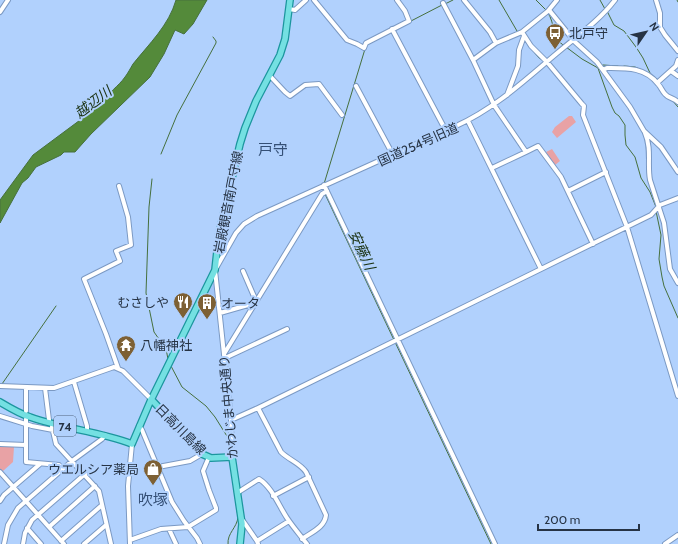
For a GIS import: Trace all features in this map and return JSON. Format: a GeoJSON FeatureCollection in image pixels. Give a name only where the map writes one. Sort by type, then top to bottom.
{"type":"FeatureCollection","features":[{"type":"Feature","properties":{"kind":"main road","name":"岩殿観音南戸守線"},"geometry":{"type":"LineString","coordinates":[[151,399],[215,270],[219,233],[240,144],[251,112],[280,55],[285,40],[290,0]]}},
{"type":"Feature","properties":{"kind":"main road","name":"日高川島線"},"geometry":{"type":"LineString","coordinates":[[132,444],[151,399],[202,454],[209,457],[232,457]]}},
{"type":"Feature","properties":{"kind":"main road","name":"74"},"geometry":{"type":"LineString","coordinates":[[0,402],[24,415],[52,424],[104,434],[132,444]]}},
{"type":"Feature","properties":{"kind":"main road","name":"かわじま中央通り"},"geometry":{"type":"LineString","coordinates":[[232,457],[241,518],[242,533],[240,544]]}},
{"type":"Feature","properties":{"kind":"street"},"geometry":{"type":"LineString","coordinates":[[0,12],[8,0]]}},
{"type":"Feature","properties":{"kind":"street"},"geometry":{"type":"LineString","coordinates":[[289,9],[295,10],[306,0]]}},
{"type":"Feature","properties":{"kind":"street"},"geometry":{"type":"LineString","coordinates":[[314,0],[347,40],[364,48],[366,43],[409,21],[405,11],[397,0]]}},
{"type":"Feature","properties":{"kind":"street"},"geometry":{"type":"LineString","coordinates":[[464,0],[490,32],[496,43]]}},
{"type":"Feature","properties":{"kind":"street"},"geometry":{"type":"LineString","coordinates":[[473,60],[496,43],[523,34],[549,10],[557,0]]}},
{"type":"Feature","properties":{"kind":"street","name":"国道254号旧道"},"geometry":{"type":"LineString","coordinates":[[215,270],[230,241],[244,224],[257,216],[324,185],[468,121],[507,96],[573,40],[615,0]]}},
{"type":"Feature","properties":{"kind":"street"},"geometry":{"type":"LineString","coordinates":[[656,0],[660,13],[662,30],[678,51]]}},
{"type":"Feature","properties":{"kind":"street"},"geometry":{"type":"LineString","coordinates":[[0,2],[4,6]]}},
{"type":"Feature","properties":{"kind":"street"},"geometry":{"type":"LineString","coordinates":[[443,4],[473,60],[494,105],[526,152]]}},
{"type":"Feature","properties":{"kind":"street"},"geometry":{"type":"LineString","coordinates":[[549,10],[573,40],[593,58],[603,70],[630,107],[644,131],[649,145],[649,175],[664,223],[670,269],[678,283]]}},
{"type":"Feature","properties":{"kind":"street"},"geometry":{"type":"LineString","coordinates":[[392,29],[446,131]]}},
{"type":"Feature","properties":{"kind":"street"},"geometry":{"type":"LineString","coordinates":[[523,34],[531,46],[547,62],[584,106],[584,115],[627,227],[678,396]]}},
{"type":"Feature","properties":{"kind":"street"},"geometry":{"type":"LineString","coordinates":[[507,96],[518,66],[519,50],[523,34]]}},
{"type":"Feature","properties":{"kind":"street"},"geometry":{"type":"LineString","coordinates":[[657,83],[676,66],[678,60]]}},
{"type":"Feature","properties":{"kind":"street"},"geometry":{"type":"LineString","coordinates":[[603,70],[607,68],[623,68],[644,72],[657,83],[666,96],[675,98],[678,102]]}},
{"type":"Feature","properties":{"kind":"street"},"geometry":{"type":"LineString","coordinates":[[671,71],[678,76]]}},
{"type":"Feature","properties":{"kind":"street"},"geometry":{"type":"LineString","coordinates":[[270,76],[290,96],[305,85],[319,84],[342,115]]}},
{"type":"Feature","properties":{"kind":"street"},"geometry":{"type":"LineString","coordinates":[[356,86],[393,155]]}},
{"type":"Feature","properties":{"kind":"street"},"geometry":{"type":"LineString","coordinates":[[468,121],[541,269]]}},
{"type":"Feature","properties":{"kind":"street"},"geometry":{"type":"LineString","coordinates":[[644,131],[661,147],[678,172]]}},
{"type":"Feature","properties":{"kind":"street"},"geometry":{"type":"LineString","coordinates":[[492,168],[538,146],[561,177],[593,244]]}},
{"type":"Feature","properties":{"kind":"street"},"geometry":{"type":"LineString","coordinates":[[568,191],[606,172]]}},
{"type":"Feature","properties":{"kind":"street"},"geometry":{"type":"LineString","coordinates":[[324,185],[494,544]]}},
{"type":"Feature","properties":{"kind":"street"},"geometry":{"type":"LineString","coordinates":[[118,368],[84,279],[120,261],[116,251],[130,245],[128,217],[119,186]]}},
{"type":"Feature","properties":{"kind":"street"},"geometry":{"type":"LineString","coordinates":[[224,356],[322,194],[327,191]]}},
{"type":"Feature","properties":{"kind":"street"},"geometry":{"type":"LineString","coordinates":[[231,420],[593,244],[651,215],[658,207],[678,198]]}},
{"type":"Feature","properties":{"kind":"street","name":"かわじま中央通り"},"geometry":{"type":"LineString","coordinates":[[215,270],[231,420],[232,457]]}},
{"type":"Feature","properties":{"kind":"street"},"geometry":{"type":"LineString","coordinates":[[243,271],[256,302]]}},
{"type":"Feature","properties":{"kind":"street"},"geometry":{"type":"LineString","coordinates":[[220,313],[256,302]]}},
{"type":"Feature","properties":{"kind":"street"},"geometry":{"type":"LineString","coordinates":[[224,356],[287,329]]}},
{"type":"Feature","properties":{"kind":"street"},"geometry":{"type":"LineString","coordinates":[[0,386],[46,388],[59,387],[112,367],[123,371],[151,399]]}},
{"type":"Feature","properties":{"kind":"street"},"geometry":{"type":"LineString","coordinates":[[74,382],[87,426],[87,431]]}},
{"type":"Feature","properties":{"kind":"street"},"geometry":{"type":"LineString","coordinates":[[26,387],[26,411]]}},
{"type":"Feature","properties":{"kind":"street"},"geometry":{"type":"LineString","coordinates":[[46,388],[56,444],[99,491],[110,544]]}},
{"type":"Feature","properties":{"kind":"street"},"geometry":{"type":"LineString","coordinates":[[258,408],[282,452],[303,467],[326,515],[326,520],[323,525],[302,538]]}},
{"type":"Feature","properties":{"kind":"street"},"geometry":{"type":"LineString","coordinates":[[0,416],[26,422],[52,424]]}},
{"type":"Feature","properties":{"kind":"street"},"geometry":{"type":"LineString","coordinates":[[26,422],[26,462],[59,465],[63,469]]}},
{"type":"Feature","properties":{"kind":"street"},"geometry":{"type":"LineString","coordinates":[[139,426],[175,508],[200,544]]}},
{"type":"Feature","properties":{"kind":"street"},"geometry":{"type":"LineString","coordinates":[[3,543],[11,519],[18,508],[72,461],[98,442],[104,434]]}},
{"type":"Feature","properties":{"kind":"street"},"geometry":{"type":"LineString","coordinates":[[0,444],[26,445]]}},
{"type":"Feature","properties":{"kind":"street"},"geometry":{"type":"LineString","coordinates":[[132,444],[128,486],[130,542],[161,529],[188,527],[216,510],[203,471],[209,457]]}},
{"type":"Feature","properties":{"kind":"street"},"geometry":{"type":"LineString","coordinates":[[158,468],[190,461],[202,454]]}},
{"type":"Feature","properties":{"kind":"street"},"geometry":{"type":"LineString","coordinates":[[0,499],[40,464]]}},
{"type":"Feature","properties":{"kind":"street"},"geometry":{"type":"LineString","coordinates":[[0,472],[62,542],[102,505]]}},
{"type":"Feature","properties":{"kind":"street"},"geometry":{"type":"LineString","coordinates":[[23,544],[25,533],[32,520],[85,474]]}},
{"type":"Feature","properties":{"kind":"street"},"geometry":{"type":"LineString","coordinates":[[273,496],[309,477]]}},
{"type":"Feature","properties":{"kind":"street"},"geometry":{"type":"LineString","coordinates":[[237,492],[259,479],[265,483],[288,521],[306,544]]}},
{"type":"Feature","properties":{"kind":"street"},"geometry":{"type":"LineString","coordinates":[[49,528],[95,486]]}},
{"type":"Feature","properties":{"kind":"street"},"geometry":{"type":"LineString","coordinates":[[241,518],[257,542],[288,521]]}},
{"type":"Feature","properties":{"kind":"street"},"geometry":{"type":"LineString","coordinates":[[84,544],[106,525]]}},
{"type":"Feature","properties":{"kind":"street"},"geometry":{"type":"LineString","coordinates":[[27,528],[41,544]]}},
{"type":"Feature","properties":{"kind":"street"},"geometry":{"type":"LineString","coordinates":[[169,528],[176,544]]}},
{"type":"Feature","properties":{"kind":"street"},"geometry":{"type":"LineString","coordinates":[[665,544],[678,535]]}},
{"type":"Feature","properties":{"kind":"shaded area"},"geometry":{"type":"Polygon","coordinates":[[[176,0],[207,0],[193,24],[184,34],[175,30],[164,54],[150,77],[91,134],[75,152],[64,152],[61,155],[36,167],[28,178],[22,183],[0,223],[0,200],[33,155],[103,103],[122,81],[133,64],[164,26],[176,0]]]}},
{"type":"Feature","properties":{"kind":"shaded area"},"geometry":{"type":"Polygon","coordinates":[[[569,116],[572,116],[576,122],[557,138],[552,132],[555,127],[569,116]]]}},
{"type":"Feature","properties":{"kind":"shaded area"},"geometry":{"type":"Polygon","coordinates":[[[552,149],[560,161],[555,165],[546,152],[552,149]]]}},
{"type":"Feature","properties":{"kind":"shaded area"},"geometry":{"type":"Polygon","coordinates":[[[212,283],[215,284],[217,308],[197,314],[212,283]]]}},
{"type":"Feature","properties":{"kind":"shaded area"},"geometry":{"type":"Polygon","coordinates":[[[0,445],[14,447],[13,462],[3,471],[0,470],[0,445]]]}},
{"type":"Feature","properties":{"kind":"waterway","name":"安藤川"},"geometry":{"type":"LineString","coordinates":[[445,4],[453,0]]}},
{"type":"Feature","properties":{"kind":"waterway"},"geometry":{"type":"LineString","coordinates":[[499,0],[517,31]]}},
{"type":"Feature","properties":{"kind":"waterway"},"geometry":{"type":"LineString","coordinates":[[536,0],[546,10]]}},
{"type":"Feature","properties":{"kind":"waterway"},"geometry":{"type":"LineString","coordinates":[[600,0],[605,9]]}},
{"type":"Feature","properties":{"kind":"waterway","name":"安藤川"},"geometry":{"type":"LineString","coordinates":[[411,21],[442,5]]}},
{"type":"Feature","properties":{"kind":"waterway"},"geometry":{"type":"LineString","coordinates":[[607,11],[614,25],[624,31],[636,47],[650,73]]}},
{"type":"Feature","properties":{"kind":"waterway"},"geometry":{"type":"LineString","coordinates":[[548,13],[552,21],[555,34],[559,42],[563,45]]}},
{"type":"Feature","properties":{"kind":"waterway"},"geometry":{"type":"LineString","coordinates":[[161,154],[177,115],[216,43],[213,37]]}},
{"type":"Feature","properties":{"kind":"waterway"},"geometry":{"type":"LineString","coordinates":[[525,41],[539,58],[543,60]]}},
{"type":"Feature","properties":{"kind":"waterway"},"geometry":{"type":"LineString","coordinates":[[566,47],[582,59],[598,68],[612,107],[625,125],[626,145],[635,157],[641,178],[650,192],[656,207]]}},
{"type":"Feature","properties":{"kind":"waterway","name":"安藤川"},"geometry":{"type":"LineString","coordinates":[[324,184],[365,49]]}},
{"type":"Feature","properties":{"kind":"waterway"},"geometry":{"type":"LineString","coordinates":[[603,65],[618,66]]}},
{"type":"Feature","properties":{"kind":"waterway"},"geometry":{"type":"LineString","coordinates":[[624,66],[635,67],[642,70]]}},
{"type":"Feature","properties":{"kind":"waterway"},"geometry":{"type":"LineString","coordinates":[[650,74],[657,79]]}},
{"type":"Feature","properties":{"kind":"waterway"},"geometry":{"type":"LineString","coordinates":[[672,100],[678,107]]}},
{"type":"Feature","properties":{"kind":"waterway"},"geometry":{"type":"LineString","coordinates":[[152,179],[149,207],[146,293],[154,332],[166,349],[168,359]]}},
{"type":"Feature","properties":{"kind":"waterway","name":"安藤川"},"geometry":{"type":"LineString","coordinates":[[325,194],[394,340]]}},
{"type":"Feature","properties":{"kind":"waterway"},"geometry":{"type":"LineString","coordinates":[[656,211],[661,235],[659,259],[662,277],[664,286],[678,318]]}},
{"type":"Feature","properties":{"kind":"waterway"},"geometry":{"type":"LineString","coordinates":[[2,384],[56,306]]}},
{"type":"Feature","properties":{"kind":"waterway","name":"安藤川"},"geometry":{"type":"LineString","coordinates":[[395,342],[491,544]]}},
{"type":"Feature","properties":{"kind":"waterway"},"geometry":{"type":"LineString","coordinates":[[171,366],[182,387],[206,406],[215,417],[230,441]]}},
{"type":"Feature","properties":{"kind":"waterway"},"geometry":{"type":"LineString","coordinates":[[229,455],[230,444]]}},
{"type":"Feature","properties":{"kind":"waterway"},"geometry":{"type":"LineString","coordinates":[[228,544],[229,537],[238,517],[230,460]]}},
{"type":"Feature","properties":{"kind":"place","name":"北戸守"},"geometry":{"type":"Point","coordinates":[555,50]}},
{"type":"Feature","properties":{"kind":"place","name":"むさしや"},"geometry":{"type":"Point","coordinates":[183,319]}},
{"type":"Feature","properties":{"kind":"place","name":"オータ"},"geometry":{"type":"Point","coordinates":[207,320]}},
{"type":"Feature","properties":{"kind":"place","name":"八幡神社"},"geometry":{"type":"Point","coordinates":[126,362]}},
{"type":"Feature","properties":{"kind":"place","name":"ウエルシア薬局"},"geometry":{"type":"Point","coordinates":[153,486]}},
{"type":"Feature","properties":{"kind":"district","name":"戸守"},"geometry":{"type":"Point","coordinates":[273,150]}},
{"type":"Feature","properties":{"kind":"district","name":"吹塚"},"geometry":{"type":"Point","coordinates":[153,500]}},
{"type":"Feature","properties":{"kind":"water label","name":"越辺川"},"geometry":{"type":"Point","coordinates":[93,102]}}]}
